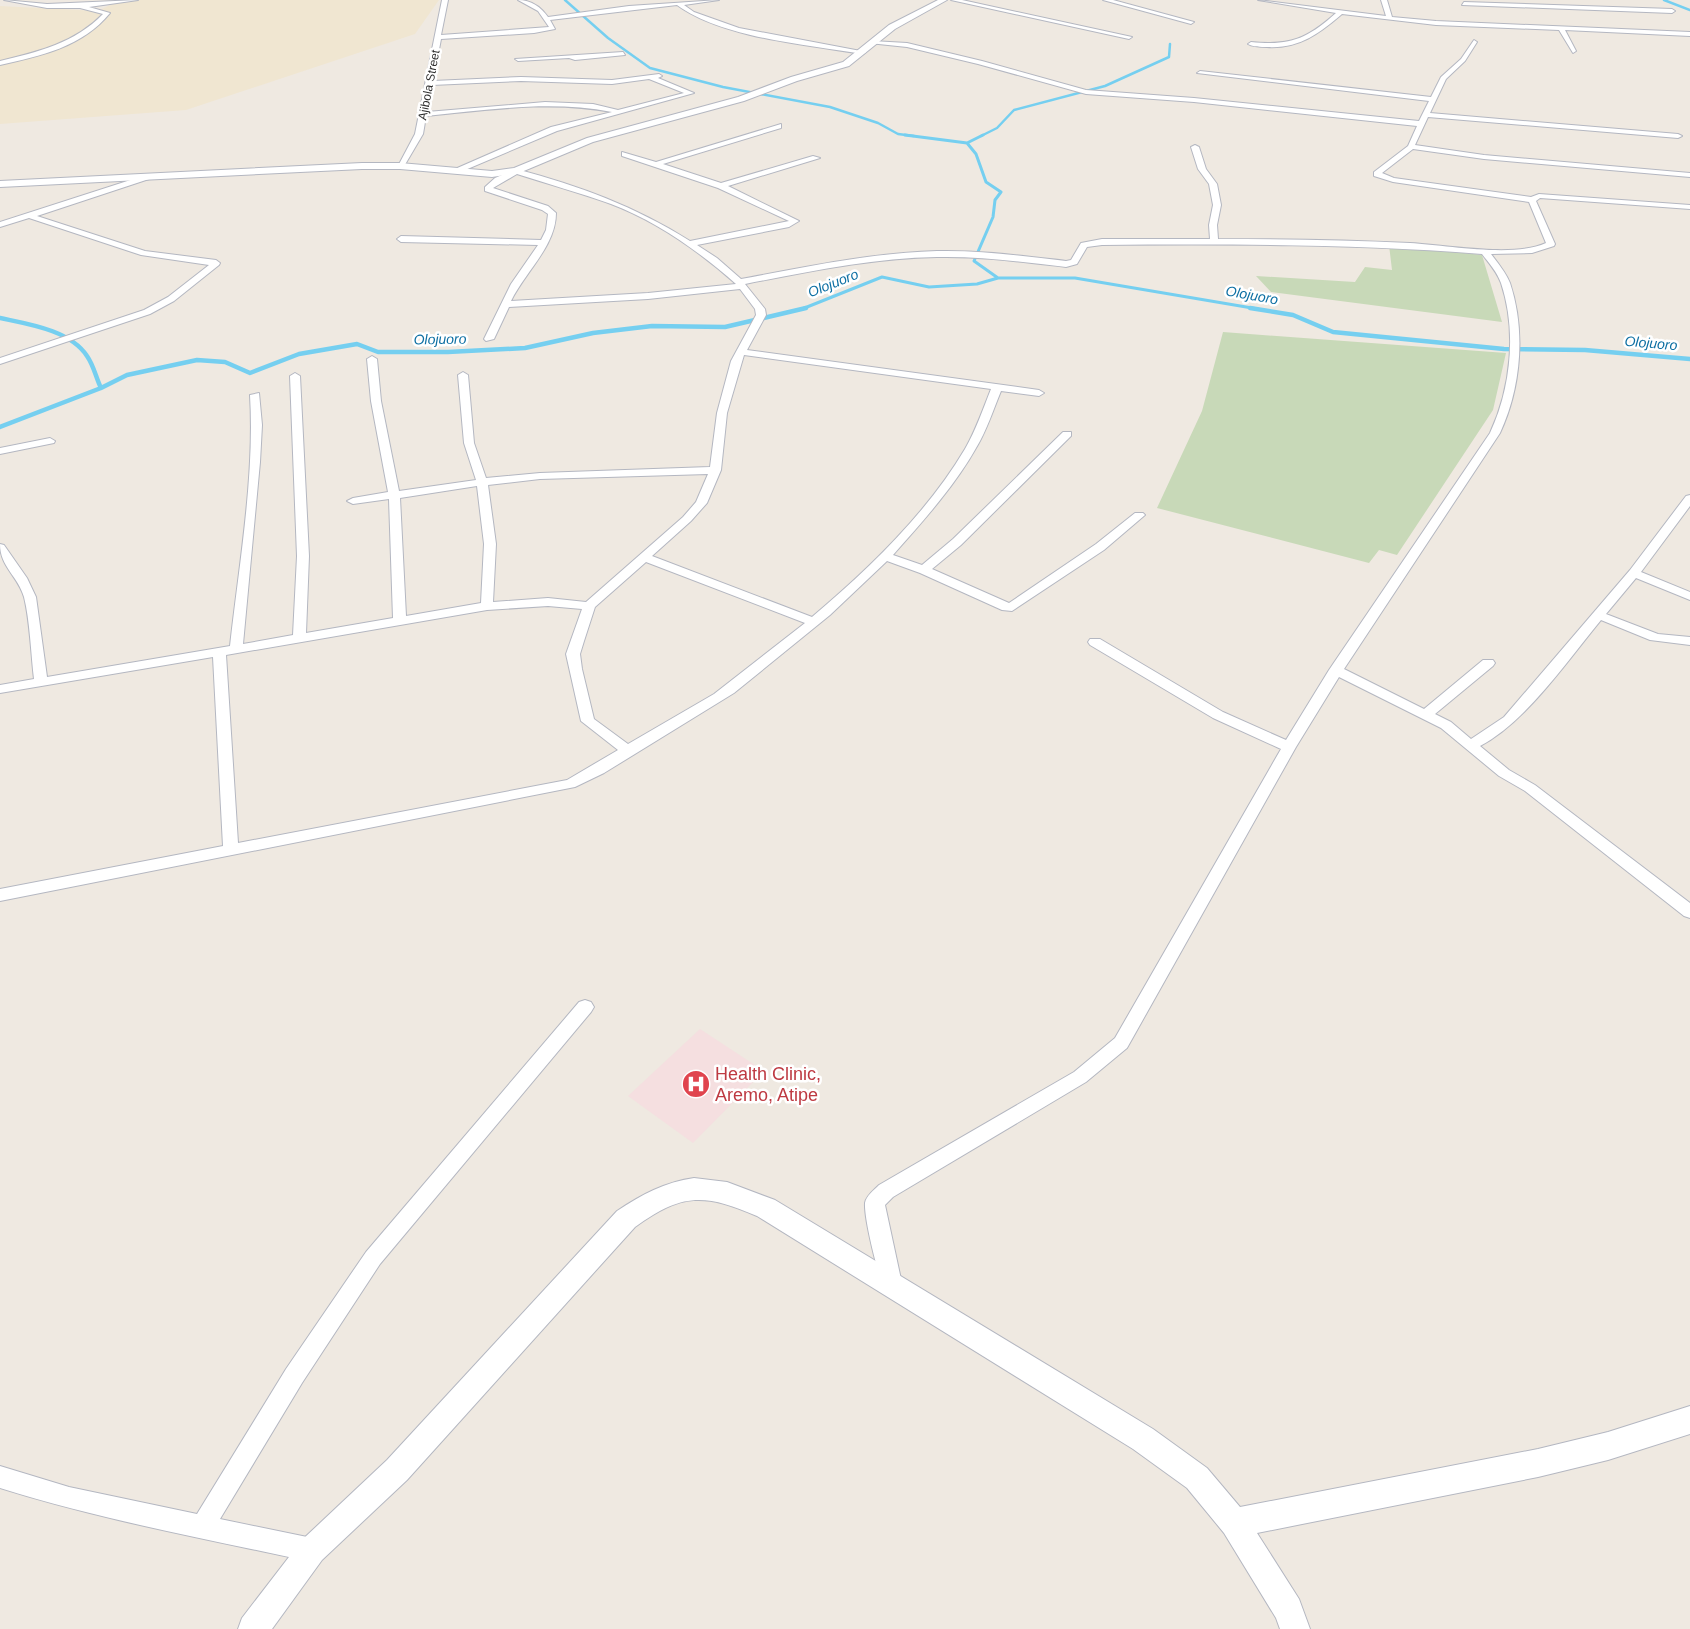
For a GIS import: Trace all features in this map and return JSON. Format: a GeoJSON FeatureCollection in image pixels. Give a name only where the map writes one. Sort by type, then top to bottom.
{"type":"FeatureCollection","features":[{"type":"Feature","properties":{"kind":"street"},"geometry":{"type":"LineString","coordinates":[[7,0],[47,6],[80,6],[135,0]]}},
{"type":"Feature","properties":{"kind":"street","name":"Ajibola Street"},"geometry":{"type":"LineString","coordinates":[[400,166],[415,144],[423,114],[439,37],[444,0]]}},
{"type":"Feature","properties":{"kind":"street"},"geometry":{"type":"LineString","coordinates":[[439,37],[553,28],[540,10],[521,0]]}},
{"type":"Feature","properties":{"kind":"street"},"geometry":{"type":"LineString","coordinates":[[547,19],[716,0]]}},
{"type":"Feature","properties":{"kind":"street"},"geometry":{"type":"LineString","coordinates":[[489,339],[519,278],[544,243],[550,231],[552,213],[534,204],[488,189],[498,180],[590,140],[756,94],[794,79],[846,64],[863,52],[865,47],[892,26],[943,0]]}},
{"type":"Feature","properties":{"kind":"street"},"geometry":{"type":"LineString","coordinates":[[954,0],[1128,37]]}},
{"type":"Feature","properties":{"kind":"street"},"geometry":{"type":"LineString","coordinates":[[1106,0],[1191,22]]}},
{"type":"Feature","properties":{"kind":"street"},"geometry":{"type":"LineString","coordinates":[[1261,0],[1340,13],[1389,18],[1690,34]]}},
{"type":"Feature","properties":{"kind":"street"},"geometry":{"type":"LineString","coordinates":[[1384,0],[1389,18]]}},
{"type":"Feature","properties":{"kind":"street"},"geometry":{"type":"LineString","coordinates":[[1463,2],[1468,10]]}},
{"type":"Feature","properties":{"kind":"street"},"geometry":{"type":"LineString","coordinates":[[1463,2],[1672,11]]}},
{"type":"Feature","properties":{"kind":"street"},"geometry":{"type":"LineString","coordinates":[[596,12],[597,4]]}},
{"type":"Feature","properties":{"kind":"street"},"geometry":{"type":"LineString","coordinates":[[679,4],[690,13],[744,31],[863,52]]}},
{"type":"Feature","properties":{"kind":"street"},"geometry":{"type":"LineString","coordinates":[[0,63],[46,53],[98,24],[107,13],[80,6]]}},
{"type":"Feature","properties":{"kind":"street"},"geometry":{"type":"LineString","coordinates":[[1251,44],[1289,46],[1325,26],[1340,13]]}},
{"type":"Feature","properties":{"kind":"street"},"geometry":{"type":"LineString","coordinates":[[1472,17],[1476,24]]}},
{"type":"Feature","properties":{"kind":"street"},"geometry":{"type":"LineString","coordinates":[[1560,28],[1573,51]]}},
{"type":"Feature","properties":{"kind":"street"},"geometry":{"type":"LineString","coordinates":[[508,33],[512,42]]}},
{"type":"Feature","properties":{"kind":"street"},"geometry":{"type":"LineString","coordinates":[[1474,42],[1463,60],[1443,78],[1411,147],[1377,174],[1393,180],[1532,200],[1539,196],[1548,195],[1690,207]]}},
{"type":"Feature","properties":{"kind":"street"},"geometry":{"type":"LineString","coordinates":[[872,43],[907,45],[1012,70],[1083,91],[1423,124]]}},
{"type":"Feature","properties":{"kind":"street"},"geometry":{"type":"LineString","coordinates":[[515,50],[520,69]]}},
{"type":"Feature","properties":{"kind":"street"},"geometry":{"type":"LineString","coordinates":[[428,83],[520,69],[570,56],[576,58],[623,54]]}},
{"type":"Feature","properties":{"kind":"street"},"geometry":{"type":"LineString","coordinates":[[520,69],[565,79],[612,82],[649,78],[665,74]]}},
{"type":"Feature","properties":{"kind":"street"},"geometry":{"type":"LineString","coordinates":[[1200,73],[1432,99]]}},
{"type":"Feature","properties":{"kind":"street"},"geometry":{"type":"LineString","coordinates":[[458,171],[546,132],[691,93],[649,78]]}},
{"type":"Feature","properties":{"kind":"street"},"geometry":{"type":"LineString","coordinates":[[564,88],[565,79]]}},
{"type":"Feature","properties":{"kind":"street"},"geometry":{"type":"LineString","coordinates":[[562,104],[563,96]]}},
{"type":"Feature","properties":{"kind":"street"},"geometry":{"type":"LineString","coordinates":[[423,114],[562,104],[594,106],[619,111]]}},
{"type":"Feature","properties":{"kind":"street"},"geometry":{"type":"LineString","coordinates":[[1426,115],[1678,136]]}},
{"type":"Feature","properties":{"kind":"street"},"geometry":{"type":"LineString","coordinates":[[656,164],[778,126]]}},
{"type":"Feature","properties":{"kind":"street"},"geometry":{"type":"LineString","coordinates":[[1411,147],[1484,157],[1690,175]]}},
{"type":"Feature","properties":{"kind":"street"},"geometry":{"type":"LineString","coordinates":[[1194,148],[1202,169],[1214,184],[1217,205],[1213,225],[1214,241]]}},
{"type":"Feature","properties":{"kind":"street"},"geometry":{"type":"LineString","coordinates":[[625,154],[721,186],[795,220],[794,223],[690,244]]}},
{"type":"Feature","properties":{"kind":"street"},"geometry":{"type":"LineString","coordinates":[[721,186],[816,158]]}},
{"type":"Feature","properties":{"kind":"street"},"geometry":{"type":"LineString","coordinates":[[0,184],[400,166],[492,174],[516,172],[615,203],[690,244],[741,284],[760,309],[761,315],[740,352],[722,413],[715,470],[701,503],[687,519],[589,606],[574,654],[575,669],[588,721],[627,750]]}},
{"type":"Feature","properties":{"kind":"street"},"geometry":{"type":"LineString","coordinates":[[0,225],[146,177]]}},
{"type":"Feature","properties":{"kind":"street"},"geometry":{"type":"LineString","coordinates":[[507,304],[648,296],[741,284],[799,271],[898,257],[972,254],[1066,264],[1074,262],[1084,245],[1090,243],[1214,241],[1378,242],[1485,251],[1539,250],[1551,244],[1532,200]]}},
{"type":"Feature","properties":{"kind":"street"},"geometry":{"type":"LineString","coordinates":[[0,361],[147,312],[171,299],[216,263],[144,253],[30,216]]}},
{"type":"Feature","properties":{"kind":"street"},"geometry":{"type":"LineString","coordinates":[[401,239],[544,243]]}},
{"type":"Feature","properties":{"kind":"street"},"geometry":{"type":"LineString","coordinates":[[892,1284],[876,1216],[875,1202],[886,1191],[1080,1077],[1121,1043],[1289,747],[1336,670],[1495,433],[1510,394],[1513,346],[1510,305],[1505,282],[1485,251]]}},
{"type":"Feature","properties":{"kind":"street"},"geometry":{"type":"LineString","coordinates":[[740,352],[1039,393]]}},
{"type":"Feature","properties":{"kind":"street"},"geometry":{"type":"LineString","coordinates":[[372,359],[376,402],[394,495],[400,622]]}},
{"type":"Feature","properties":{"kind":"street"},"geometry":{"type":"LineString","coordinates":[[463,375],[469,442],[482,482],[490,544],[487,606]]}},
{"type":"Feature","properties":{"kind":"street"},"geometry":{"type":"LineString","coordinates":[[295,376],[303,556],[299,639]]}},
{"type":"Feature","properties":{"kind":"street"},"geometry":{"type":"LineString","coordinates":[[0,895],[570,784],[590,776],[627,750],[729,690],[813,622],[886,556],[929,506],[967,456],[997,387]]}},
{"type":"Feature","properties":{"kind":"street"},"geometry":{"type":"LineString","coordinates":[[236,650],[255,462],[257,425],[254,395]]}},
{"type":"Feature","properties":{"kind":"street"},"geometry":{"type":"LineString","coordinates":[[924,570],[957,542],[1068,434]]}},
{"type":"Feature","properties":{"kind":"street"},"geometry":{"type":"LineString","coordinates":[[0,451],[50,441]]}},
{"type":"Feature","properties":{"kind":"street"},"geometry":{"type":"LineString","coordinates":[[353,501],[482,482],[570,474],[715,470]]}},
{"type":"Feature","properties":{"kind":"street"},"geometry":{"type":"LineString","coordinates":[[1470,745],[1492,734],[1509,720],[1634,573],[1690,498]]}},
{"type":"Feature","properties":{"kind":"street"},"geometry":{"type":"LineString","coordinates":[[886,556],[924,570],[1006,607],[1012,607],[1100,547],[1140,515]]}},
{"type":"Feature","properties":{"kind":"street"},"geometry":{"type":"LineString","coordinates":[[0,548],[21,578],[30,597],[41,682]]}},
{"type":"Feature","properties":{"kind":"street"},"geometry":{"type":"LineString","coordinates":[[644,556],[813,622]]}},
{"type":"Feature","properties":{"kind":"street"},"geometry":{"type":"LineString","coordinates":[[1634,573],[1690,596]]}},
{"type":"Feature","properties":{"kind":"street"},"geometry":{"type":"LineString","coordinates":[[0,689],[487,606],[548,602],[589,606]]}},
{"type":"Feature","properties":{"kind":"street"},"geometry":{"type":"LineString","coordinates":[[1599,615],[1642,634],[1677,642],[1690,641]]}},
{"type":"Feature","properties":{"kind":"street"},"geometry":{"type":"LineString","coordinates":[[1096,642],[1218,715],[1289,747]]}},
{"type":"Feature","properties":{"kind":"street"},"geometry":{"type":"LineString","coordinates":[[219,653],[231,850]]}},
{"type":"Feature","properties":{"kind":"street"},"geometry":{"type":"LineString","coordinates":[[1426,714],[1488,663]]}},
{"type":"Feature","properties":{"kind":"street"},"geometry":{"type":"LineString","coordinates":[[1336,670],[1446,725],[1504,773],[1530,788],[1690,912]]}},
{"type":"Feature","properties":{"kind":"street"},"geometry":{"type":"LineString","coordinates":[[202,1527],[299,1368],[373,1258],[585,1007]]}},
{"type":"Feature","properties":{"kind":"street"},"geometry":{"type":"LineString","coordinates":[[253,1629],[312,1550],[397,1470],[626,1219],[650,1201],[679,1191],[708,1187],[738,1195],[766,1208],[1144,1439],[1197,1478],[1234,1523],[1288,1610],[1296,1629]]}},
{"type":"Feature","properties":{"kind":"street"},"geometry":{"type":"LineString","coordinates":[[1234,1523],[1538,1463],[1688,1424]]}},
{"type":"Feature","properties":{"kind":"street"},"geometry":{"type":"LineString","coordinates":[[0,1476],[70,1498],[312,1550]]}},
{"type":"Feature","properties":{"kind":"shaded area"},"geometry":{"type":"Polygon","coordinates":[[[120,0],[439,0],[415,34],[186,110],[0,124],[0,6],[98,11],[120,0]]]}},
{"type":"Feature","properties":{"kind":"shaded area","name":"Health Clinic, Aremo, Atipe"},"geometry":{"type":"Polygon","coordinates":[[[700,1029],[764,1071],[693,1143],[628,1096],[700,1029]]]}},
{"type":"Feature","properties":{"kind":"green space"},"geometry":{"type":"Polygon","coordinates":[[[1389,245],[1482,255],[1502,322],[1271,292],[1256,276],[1355,282],[1365,267],[1392,270],[1389,245]]]}},
{"type":"Feature","properties":{"kind":"green space"},"geometry":{"type":"Polygon","coordinates":[[[1223,332],[1506,353],[1493,410],[1397,555],[1379,550],[1369,563],[1157,508],[1202,411],[1223,332]]]}},
{"type":"Feature","properties":{"kind":"waterway"},"geometry":{"type":"LineString","coordinates":[[565,0],[608,38],[650,68],[723,87],[830,107],[878,123],[898,134],[914,136]]}},
{"type":"Feature","properties":{"kind":"waterway"},"geometry":{"type":"LineString","coordinates":[[1664,0],[1690,10]]}},
{"type":"Feature","properties":{"kind":"waterway"},"geometry":{"type":"LineString","coordinates":[[967,143],[997,128],[1014,110],[1105,86],[1169,57],[1170,44]]}},
{"type":"Feature","properties":{"kind":"waterway"},"geometry":{"type":"LineString","coordinates":[[905,135],[967,143]]}},
{"type":"Feature","properties":{"kind":"waterway"},"geometry":{"type":"LineString","coordinates":[[967,143],[976,154],[986,182],[1001,192],[995,200],[993,217],[974,261],[998,278]]}},
{"type":"Feature","properties":{"kind":"waterway","name":"Olojuoro"},"geometry":{"type":"LineString","coordinates":[[802,309],[882,277],[929,287],[977,284],[998,278]]}},
{"type":"Feature","properties":{"kind":"waterway","name":"Olojuoro"},"geometry":{"type":"LineString","coordinates":[[998,278],[1075,278],[1258,309]]}},
{"type":"Feature","properties":{"kind":"waterway","name":"Olojuoro"},"geometry":{"type":"LineString","coordinates":[[1250,308],[1293,315],[1333,332],[1504,349],[1585,350],[1690,359]]}},
{"type":"Feature","properties":{"kind":"waterway","name":"Olojuoro"},"geometry":{"type":"LineString","coordinates":[[101,388],[127,375],[197,360],[225,362],[250,373],[299,354],[357,344],[378,352],[448,352],[525,348],[593,333],[652,326],[725,327],[802,309]]}},
{"type":"Feature","properties":{"kind":"waterway"},"geometry":{"type":"LineString","coordinates":[[0,318],[48,330],[70,340],[80,347],[87,356],[101,388]]}},
{"type":"Feature","properties":{"kind":"waterway","name":"Olojuoro"},"geometry":{"type":"LineString","coordinates":[[0,427],[101,388]]}},
{"type":"Feature","properties":{"kind":"place","name":"Health Clinic, Aremo, Atipe"},"geometry":{"type":"Point","coordinates":[696,1084]}}]}
